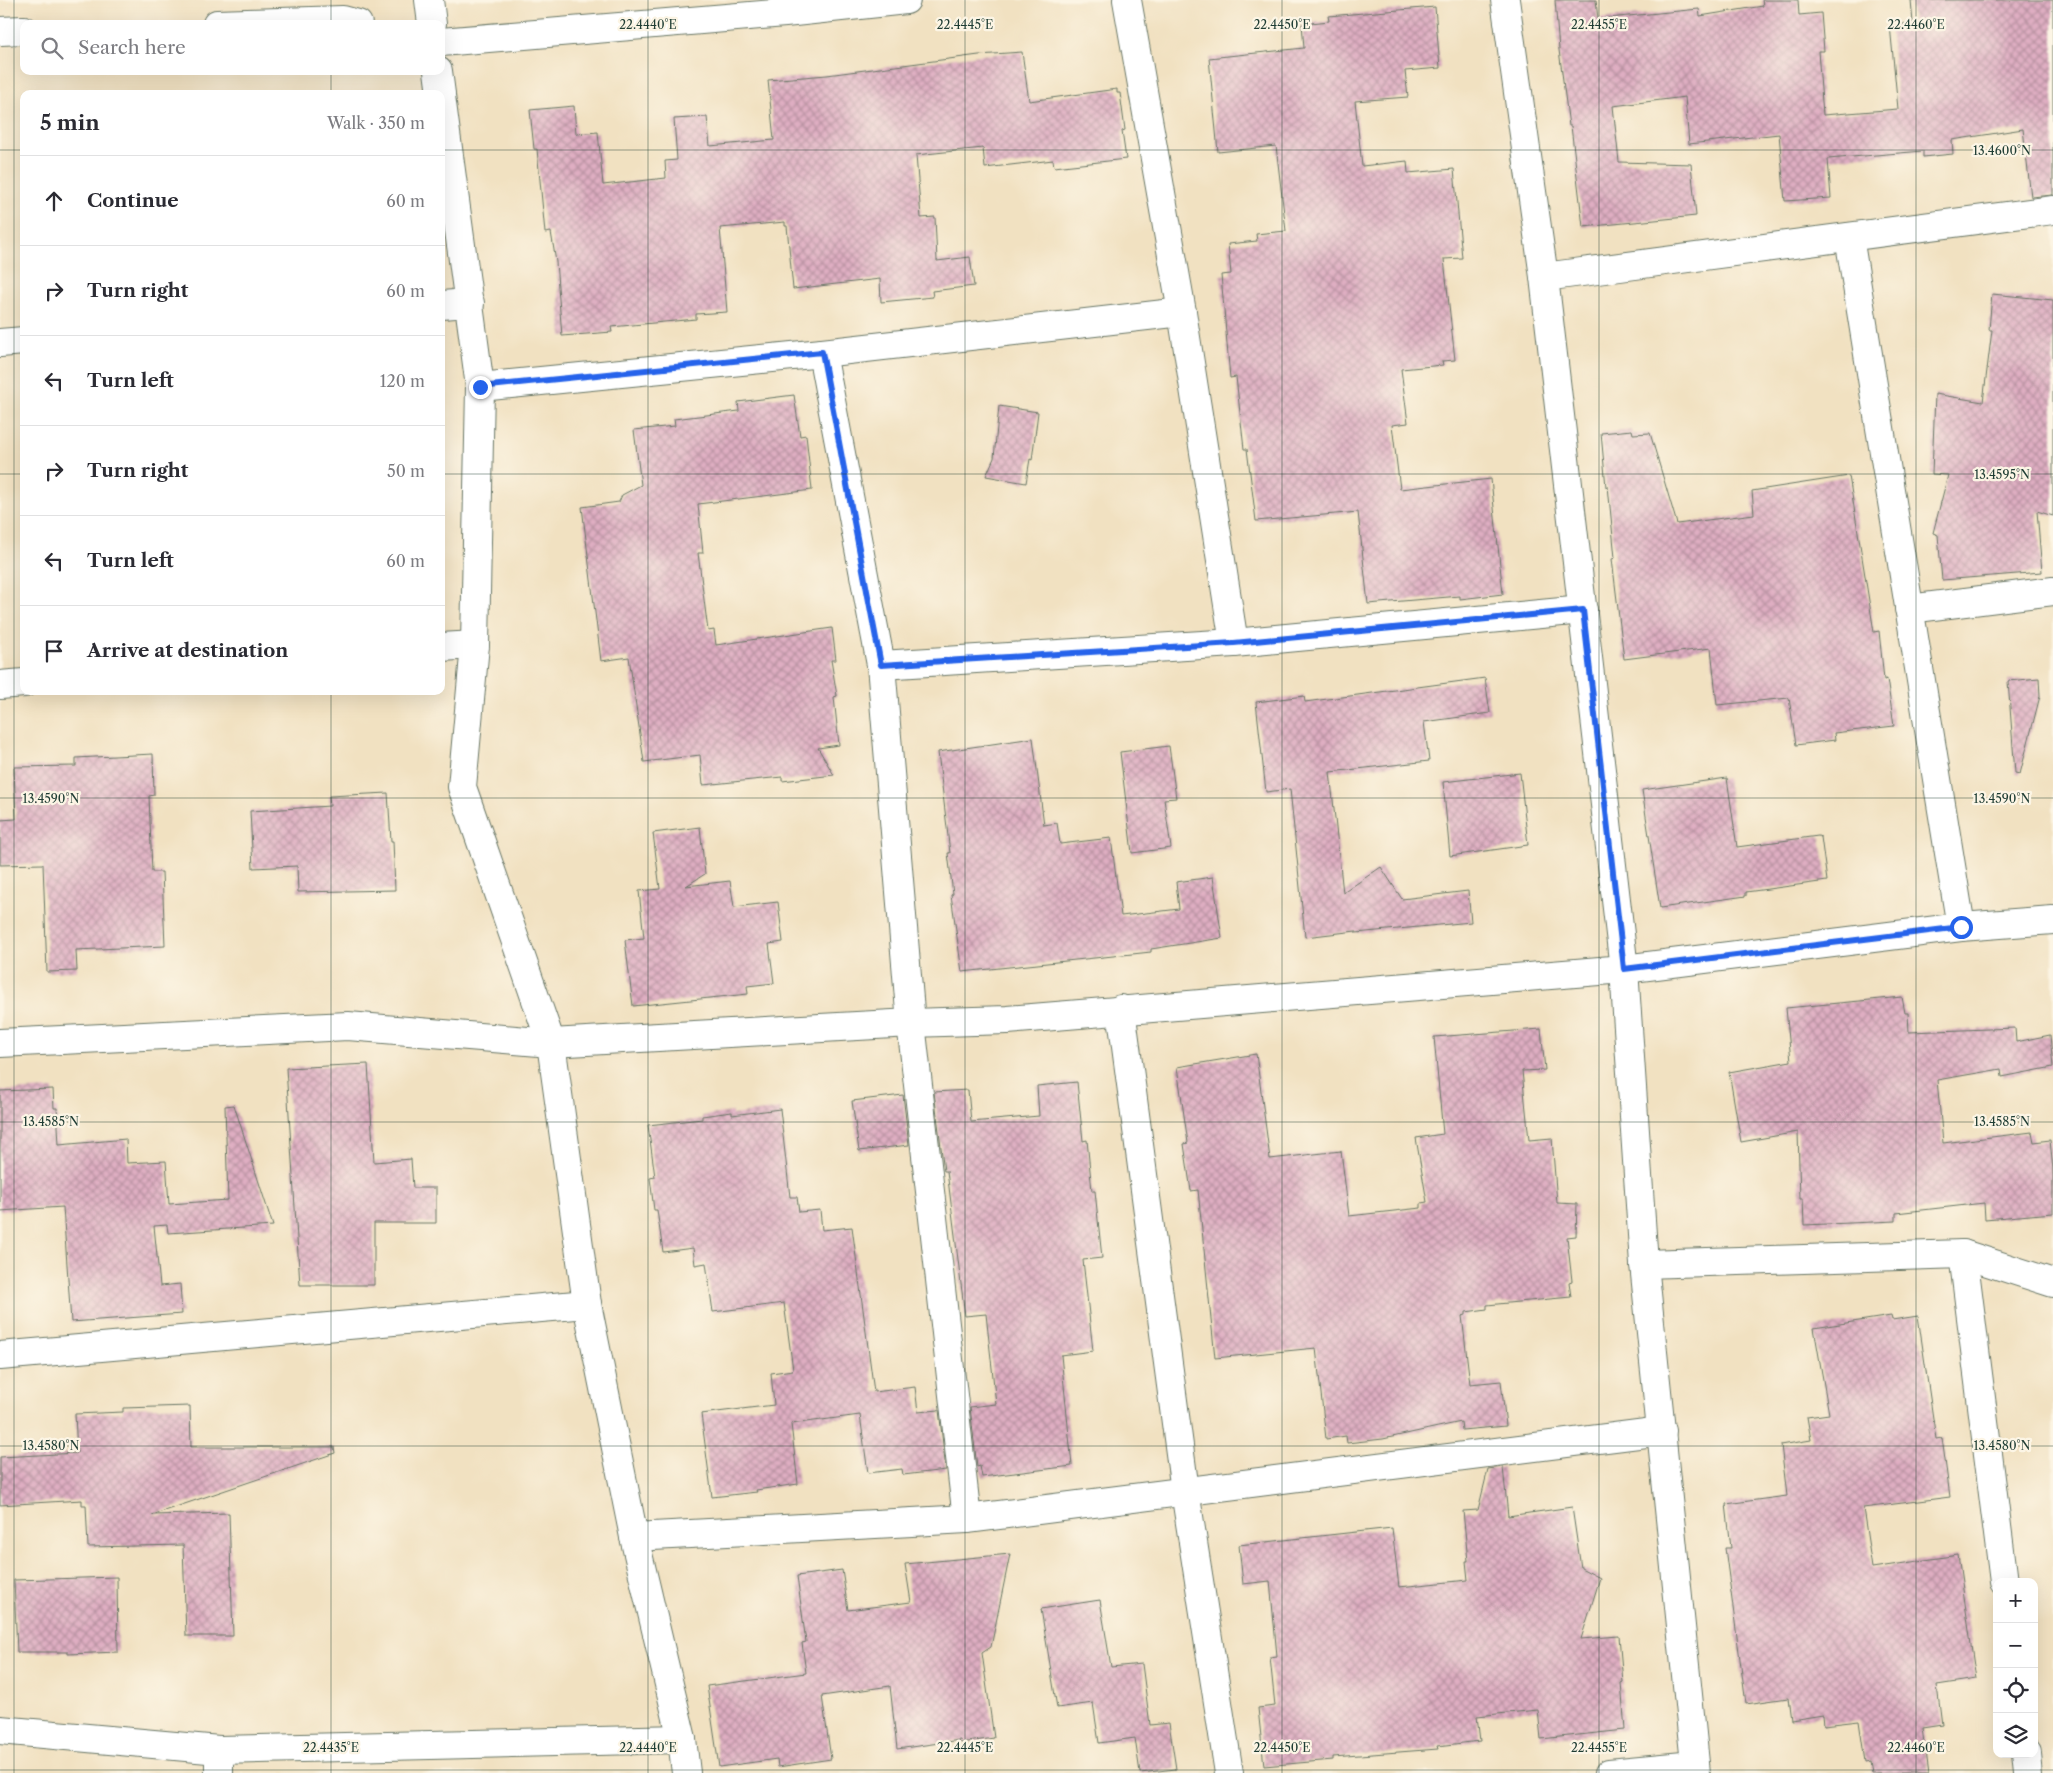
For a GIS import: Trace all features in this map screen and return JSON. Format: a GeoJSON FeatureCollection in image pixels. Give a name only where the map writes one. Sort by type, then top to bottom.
{"type":"FeatureCollection","features":[{"type":"Feature","properties":{"kind":"street"},"geometry":{"type":"LineString","coordinates":[[429,0],[432,20]]}},
{"type":"Feature","properties":{"kind":"street"},"geometry":{"type":"LineString","coordinates":[[445,42],[785,13],[906,0]]}},
{"type":"Feature","properties":{"kind":"street"},"geometry":{"type":"LineString","coordinates":[[1127,0],[1182,312],[1234,643]]}},
{"type":"Feature","properties":{"kind":"street"},"geometry":{"type":"LineString","coordinates":[[1505,0],[1544,277],[1624,969],[1644,1264],[1695,1769],[1610,1773]]}},
{"type":"Feature","properties":{"kind":"street"},"geometry":{"type":"LineString","coordinates":[[0,31],[20,30]]}},
{"type":"Feature","properties":{"kind":"street"},"geometry":{"type":"LineString","coordinates":[[438,75],[440,90]]}},
{"type":"Feature","properties":{"kind":"street"},"geometry":{"type":"LineString","coordinates":[[445,124],[480,387],[475,645],[462,787],[551,1043],[588,1304],[634,1537],[682,1739],[686,1773]]}},
{"type":"Feature","properties":{"kind":"street"},"geometry":{"type":"LineString","coordinates":[[1544,277],[2053,210]]}},
{"type":"Feature","properties":{"kind":"street"},"geometry":{"type":"LineString","coordinates":[[1849,236],[1961,927]]}},
{"type":"Feature","properties":{"kind":"street"},"geometry":{"type":"LineString","coordinates":[[445,305],[470,303]]}},
{"type":"Feature","properties":{"kind":"street"},"geometry":{"type":"LineString","coordinates":[[480,387],[822,352],[1182,312]]}},
{"type":"Feature","properties":{"kind":"street"},"geometry":{"type":"LineString","coordinates":[[0,343],[20,341]]}},
{"type":"Feature","properties":{"kind":"street"},"geometry":{"type":"LineString","coordinates":[[822,352],[881,665],[912,1023],[967,1519]]}},
{"type":"Feature","properties":{"kind":"street"},"geometry":{"type":"LineString","coordinates":[[1909,609],[2053,591]]}},
{"type":"Feature","properties":{"kind":"street"},"geometry":{"type":"LineString","coordinates":[[881,665],[1234,643],[1583,610]]}},
{"type":"Feature","properties":{"kind":"street"},"geometry":{"type":"LineString","coordinates":[[445,648],[475,645]]}},
{"type":"Feature","properties":{"kind":"street"},"geometry":{"type":"LineString","coordinates":[[0,685],[20,683]]}},
{"type":"Feature","properties":{"kind":"street"},"geometry":{"type":"LineString","coordinates":[[0,1043],[348,1026],[551,1043],[912,1023],[1006,1020],[1121,1009],[1624,969],[1961,927],[2053,920]]}},
{"type":"Feature","properties":{"kind":"street"},"geometry":{"type":"LineString","coordinates":[[1121,1009],[1185,1491],[1229,1773]]}},
{"type":"Feature","properties":{"kind":"street"},"geometry":{"type":"LineString","coordinates":[[1644,1264],[1963,1254],[2053,1283]]}},
{"type":"Feature","properties":{"kind":"street"},"geometry":{"type":"LineString","coordinates":[[1963,1254],[2004,1578]]}},
{"type":"Feature","properties":{"kind":"street"},"geometry":{"type":"LineString","coordinates":[[0,1356],[588,1304]]}},
{"type":"Feature","properties":{"kind":"street"},"geometry":{"type":"LineString","coordinates":[[634,1537],[967,1519],[1662,1431]]}},
{"type":"Feature","properties":{"kind":"street"},"geometry":{"type":"LineString","coordinates":[[0,1730],[219,1761],[682,1739]]}},
{"type":"Feature","properties":{"kind":"street"},"geometry":{"type":"LineString","coordinates":[[2026,1758],[2028,1773]]}},
{"type":"Feature","properties":{"kind":"building"},"geometry":{"type":"Polygon","coordinates":[[[1555,0],[1596,0],[1598,19],[1699,9],[1700,16],[1763,6],[1762,0],[1798,0],[1799,15],[1821,13],[1824,51],[1818,51],[1823,115],[1898,109],[1890,25],[1913,23],[1911,0],[2053,0],[2053,195],[2031,197],[2023,129],[1952,140],[1953,154],[1923,157],[1923,151],[1828,159],[1831,198],[1785,201],[1779,134],[1689,144],[1685,97],[1613,106],[1619,162],[1691,164],[1696,216],[1583,227],[1571,126],[1569,126],[1559,50],[1555,0]]]}},
{"type":"Feature","properties":{"kind":"building"},"geometry":{"type":"Polygon","coordinates":[[[1435,7],[1440,68],[1405,71],[1408,97],[1355,101],[1362,166],[1407,161],[1408,173],[1454,169],[1462,258],[1444,259],[1455,360],[1442,361],[1443,365],[1401,369],[1408,423],[1392,425],[1400,489],[1491,479],[1503,594],[1460,599],[1460,596],[1368,604],[1358,512],[1256,521],[1247,449],[1244,449],[1236,377],[1230,378],[1221,275],[1231,274],[1228,244],[1257,241],[1256,234],[1286,231],[1276,146],[1218,152],[1209,58],[1304,48],[1302,24],[1329,21],[1328,16],[1435,7]]]}},
{"type":"Feature","properties":{"kind":"building"},"geometry":{"type":"Polygon","coordinates":[[[1022,52],[1029,101],[1117,89],[1117,93],[1120,93],[1125,130],[1122,131],[1126,159],[1054,167],[1053,160],[985,168],[983,148],[916,155],[921,218],[935,217],[937,261],[970,257],[974,286],[932,291],[933,297],[881,302],[880,279],[793,289],[787,226],[785,226],[785,222],[720,228],[727,312],[696,314],[696,319],[611,327],[612,332],[562,336],[556,262],[551,232],[545,233],[537,149],[534,149],[530,110],[574,106],[576,134],[598,132],[603,185],[666,178],[665,161],[677,160],[674,119],[707,117],[710,146],[774,140],[768,80],[827,75],[979,55],[1022,52]]]}},
{"type":"Feature","properties":{"kind":"building"},"geometry":{"type":"Polygon","coordinates":[[[1992,294],[2053,300],[2053,516],[2037,511],[2042,572],[1942,580],[1938,535],[1933,533],[1948,475],[1932,474],[1935,394],[1983,402],[1992,330],[1989,330],[1992,294]]]}},
{"type":"Feature","properties":{"kind":"building"},"geometry":{"type":"Polygon","coordinates":[[[794,395],[800,436],[806,435],[812,490],[698,504],[703,553],[698,553],[708,631],[714,630],[716,645],[832,628],[836,660],[831,660],[837,696],[834,697],[839,745],[818,748],[834,775],[782,781],[782,777],[703,785],[700,755],[644,762],[629,657],[601,661],[582,507],[619,502],[622,495],[641,485],[634,430],[675,426],[674,419],[739,411],[738,402],[794,395]]]}},
{"type":"Feature","properties":{"kind":"building"},"geometry":{"type":"Polygon","coordinates":[[[999,406],[1038,412],[1032,460],[1030,459],[1026,483],[986,476],[994,458],[999,406]]]}},
{"type":"Feature","properties":{"kind":"building"},"geometry":{"type":"Polygon","coordinates":[[[1632,430],[1633,434],[1650,433],[1677,524],[1754,514],[1752,491],[1849,476],[1874,632],[1879,631],[1884,680],[1887,679],[1894,726],[1834,733],[1835,740],[1796,745],[1789,698],[1717,705],[1711,648],[1624,659],[1612,559],[1615,558],[1601,433],[1632,430]]]}},
{"type":"Feature","properties":{"kind":"building"},"geometry":{"type":"Polygon","coordinates":[[[1485,678],[1490,713],[1424,722],[1429,761],[1330,772],[1343,893],[1381,867],[1402,899],[1468,891],[1471,922],[1305,937],[1290,789],[1266,792],[1256,702],[1304,696],[1305,702],[1485,678]]]}},
{"type":"Feature","properties":{"kind":"building"},"geometry":{"type":"Polygon","coordinates":[[[2039,678],[2040,696],[2020,774],[2015,773],[2008,681],[2039,678]]]}},
{"type":"Feature","properties":{"kind":"building"},"geometry":{"type":"Polygon","coordinates":[[[1033,738],[1044,825],[1057,823],[1060,844],[1111,838],[1121,916],[1179,909],[1176,882],[1213,877],[1222,938],[1151,949],[1151,952],[962,972],[951,895],[953,894],[948,853],[950,853],[938,752],[1033,738]]]}},
{"type":"Feature","properties":{"kind":"building"},"geometry":{"type":"Polygon","coordinates":[[[1169,746],[1176,798],[1164,799],[1171,848],[1132,853],[1120,752],[1169,746]]]}},
{"type":"Feature","properties":{"kind":"building"},"geometry":{"type":"Polygon","coordinates":[[[153,754],[154,795],[149,796],[152,872],[162,872],[165,946],[76,950],[77,971],[47,972],[43,864],[0,865],[0,820],[16,819],[14,767],[76,766],[76,758],[153,754]]]}},
{"type":"Feature","properties":{"kind":"building"},"geometry":{"type":"Polygon","coordinates":[[[1520,773],[1528,845],[1450,856],[1443,782],[1520,773]]]}},
{"type":"Feature","properties":{"kind":"building"},"geometry":{"type":"Polygon","coordinates":[[[1727,778],[1737,847],[1821,837],[1827,881],[1746,892],[1746,896],[1660,908],[1642,790],[1727,778]]]}},
{"type":"Feature","properties":{"kind":"building"},"geometry":{"type":"Polygon","coordinates":[[[388,793],[391,841],[393,841],[395,890],[298,892],[297,866],[253,868],[250,811],[330,806],[329,796],[388,793]]]}},
{"type":"Feature","properties":{"kind":"building"},"geometry":{"type":"Polygon","coordinates":[[[700,827],[705,874],[686,886],[730,881],[734,907],[778,902],[783,942],[769,944],[774,983],[747,986],[748,994],[633,1006],[625,940],[644,938],[639,891],[660,889],[653,833],[700,827]]]}},
{"type":"Feature","properties":{"kind":"building"},"geometry":{"type":"Polygon","coordinates":[[[1902,997],[1905,1013],[1908,1013],[1909,1032],[2015,1028],[2016,1042],[2050,1035],[2053,1067],[2002,1077],[2001,1069],[1937,1080],[1943,1143],[2032,1132],[2034,1142],[2050,1140],[2053,1170],[2053,1213],[1985,1219],[1984,1203],[1896,1213],[1896,1221],[1804,1225],[1803,1199],[1800,1199],[1798,1132],[1741,1142],[1729,1072],[1791,1061],[1786,1008],[1902,997]]]}},
{"type":"Feature","properties":{"kind":"building"},"geometry":{"type":"Polygon","coordinates":[[[1541,1029],[1545,1070],[1522,1071],[1529,1140],[1552,1138],[1557,1203],[1577,1204],[1576,1236],[1567,1237],[1572,1281],[1569,1282],[1571,1297],[1487,1305],[1487,1309],[1466,1312],[1466,1315],[1462,1316],[1470,1384],[1501,1381],[1506,1426],[1462,1430],[1461,1422],[1383,1439],[1347,1443],[1346,1436],[1326,1439],[1316,1348],[1215,1358],[1198,1190],[1191,1191],[1184,1144],[1188,1143],[1177,1067],[1256,1054],[1270,1159],[1341,1151],[1349,1216],[1421,1208],[1421,1203],[1427,1202],[1416,1138],[1443,1134],[1434,1037],[1541,1029]]]}},
{"type":"Feature","properties":{"kind":"building"},"geometry":{"type":"Polygon","coordinates":[[[368,1064],[374,1162],[411,1159],[413,1188],[436,1188],[436,1223],[374,1223],[374,1285],[300,1285],[286,1068],[368,1064]]]}},
{"type":"Feature","properties":{"kind":"building"},"geometry":{"type":"Polygon","coordinates":[[[1077,1082],[1083,1141],[1087,1140],[1092,1191],[1095,1191],[1102,1258],[1083,1260],[1093,1351],[1061,1355],[1072,1466],[982,1477],[980,1466],[977,1467],[970,1407],[996,1404],[986,1314],[965,1316],[947,1171],[944,1171],[934,1092],[968,1090],[971,1122],[1039,1116],[1037,1086],[1077,1082]]]}},
{"type":"Feature","properties":{"kind":"building"},"geometry":{"type":"Polygon","coordinates":[[[53,1089],[54,1108],[57,1108],[59,1145],[126,1139],[127,1163],[166,1161],[169,1204],[228,1200],[225,1106],[234,1105],[273,1226],[168,1233],[167,1225],[154,1226],[160,1286],[180,1284],[182,1314],[71,1322],[63,1207],[0,1211],[0,1091],[53,1089]]]}},
{"type":"Feature","properties":{"kind":"building"},"geometry":{"type":"Polygon","coordinates":[[[903,1095],[909,1145],[859,1151],[852,1101],[903,1095]]]}},
{"type":"Feature","properties":{"kind":"building"},"geometry":{"type":"Polygon","coordinates":[[[780,1109],[790,1197],[797,1197],[799,1212],[820,1210],[822,1230],[852,1227],[874,1392],[915,1387],[918,1412],[939,1410],[946,1470],[903,1475],[902,1469],[868,1473],[860,1415],[791,1424],[798,1484],[756,1490],[757,1492],[712,1497],[701,1414],[774,1405],[771,1373],[793,1370],[784,1303],[713,1312],[706,1263],[695,1265],[693,1248],[663,1252],[657,1210],[654,1210],[650,1178],[655,1177],[648,1125],[702,1119],[702,1116],[732,1112],[732,1115],[780,1109]]]}},
{"type":"Feature","properties":{"kind":"building"},"geometry":{"type":"Polygon","coordinates":[[[1891,1316],[1892,1320],[1918,1316],[1936,1439],[1942,1438],[1950,1497],[1863,1508],[1872,1568],[1958,1555],[1976,1679],[1937,1685],[1942,1725],[1922,1728],[1928,1773],[1872,1773],[1870,1761],[1865,1762],[1859,1721],[1824,1725],[1823,1715],[1791,1720],[1788,1698],[1746,1704],[1725,1548],[1731,1548],[1726,1504],[1787,1496],[1781,1445],[1811,1440],[1807,1417],[1829,1414],[1814,1328],[1891,1316]]]}},
{"type":"Feature","properties":{"kind":"building"},"geometry":{"type":"Polygon","coordinates":[[[190,1406],[191,1447],[334,1447],[335,1453],[152,1515],[229,1513],[233,1636],[186,1636],[183,1545],[88,1547],[86,1505],[82,1505],[82,1500],[0,1505],[0,1457],[77,1453],[75,1414],[123,1412],[123,1408],[190,1406]]]}},
{"type":"Feature","properties":{"kind":"building"},"geometry":{"type":"Polygon","coordinates":[[[1503,1467],[1508,1516],[1572,1507],[1581,1568],[1600,1578],[1581,1639],[1619,1636],[1625,1730],[1541,1739],[1538,1710],[1477,1716],[1480,1741],[1437,1746],[1438,1749],[1333,1757],[1333,1760],[1264,1766],[1258,1708],[1275,1706],[1270,1657],[1277,1656],[1270,1581],[1243,1584],[1239,1545],[1392,1528],[1399,1587],[1468,1580],[1463,1511],[1478,1510],[1488,1469],[1503,1467]]]}},
{"type":"Feature","properties":{"kind":"building"},"geometry":{"type":"Polygon","coordinates":[[[1010,1554],[991,1647],[982,1653],[994,1738],[961,1743],[960,1740],[897,1749],[890,1686],[822,1696],[831,1759],[778,1767],[777,1759],[719,1767],[707,1686],[806,1673],[802,1643],[806,1642],[797,1576],[842,1570],[848,1610],[911,1602],[905,1564],[1010,1554]]]}},
{"type":"Feature","properties":{"kind":"building"},"geometry":{"type":"Polygon","coordinates":[[[117,1577],[118,1652],[68,1654],[68,1652],[17,1652],[14,1580],[117,1577]]]}},
{"type":"Feature","properties":{"kind":"building"},"geometry":{"type":"Polygon","coordinates":[[[1100,1600],[1111,1667],[1142,1664],[1150,1725],[1169,1723],[1176,1769],[1140,1773],[1135,1738],[1099,1743],[1093,1703],[1057,1708],[1041,1609],[1100,1600]]]}},
{"type":"Feature","properties":{"kind":"route"},"geometry":{"type":"LineString","coordinates":[[480,387],[822,352],[881,665],[1234,643],[1583,610],[1624,969],[1961,927]]}}]}
